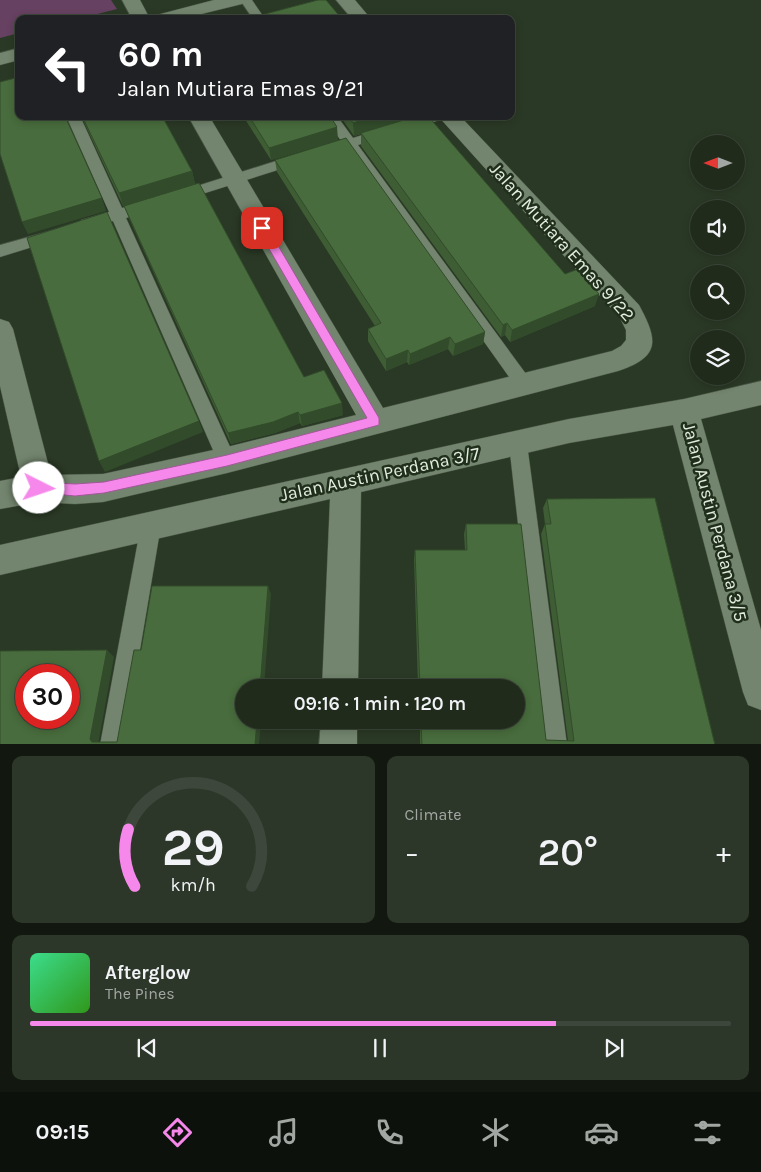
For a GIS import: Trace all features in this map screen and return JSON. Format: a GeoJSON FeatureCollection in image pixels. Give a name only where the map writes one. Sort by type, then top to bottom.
{"type":"FeatureCollection","features":[{"type":"Feature","properties":{"kind":"street"},"geometry":{"type":"LineString","coordinates":[[131,0],[140,15]]}},
{"type":"Feature","properties":{"kind":"street"},"geometry":{"type":"LineString","coordinates":[[174,15],[236,0]]}},
{"type":"Feature","properties":{"kind":"street"},"geometry":{"type":"LineString","coordinates":[[345,0],[358,15]]}},
{"type":"Feature","properties":{"kind":"street"},"geometry":{"type":"LineString","coordinates":[[0,59],[15,55]]}},
{"type":"Feature","properties":{"kind":"street"},"geometry":{"type":"LineString","coordinates":[[200,120],[375,421]]}},
{"type":"Feature","properties":{"kind":"street","name":"Jalan Mutiara Emas 9/22"},"geometry":{"type":"LineString","coordinates":[[0,495],[39,488],[75,490],[104,488],[227,460],[618,360],[631,354],[640,343],[639,330],[630,312],[452,120]]}},
{"type":"Feature","properties":{"kind":"street"},"geometry":{"type":"LineString","coordinates":[[0,328],[39,488]]}},
{"type":"Feature","properties":{"kind":"street","name":"Jalan Austin Perdana 3/7"},"geometry":{"type":"LineString","coordinates":[[0,560],[569,431],[684,411],[761,393]]}},
{"type":"Feature","properties":{"kind":"street","name":"Jalan Austin Perdana 3/5"},"geometry":{"type":"LineString","coordinates":[[684,411],[761,692]]}},
{"type":"Feature","properties":{"kind":"street"},"geometry":{"type":"LineString","coordinates":[[340,679],[346,482]]}},
{"type":"Feature","properties":{"kind":"street"},"geometry":{"type":"LineString","coordinates":[[338,744],[339,729]]}},
{"type":"Feature","properties":{"kind":"lane"},"geometry":{"type":"LineString","coordinates":[[246,0],[256,15]]}},
{"type":"Feature","properties":{"kind":"lane"},"geometry":{"type":"LineString","coordinates":[[75,120],[227,460]]}},
{"type":"Feature","properties":{"kind":"lane"},"geometry":{"type":"LineString","coordinates":[[333,120],[523,383]]}},
{"type":"Feature","properties":{"kind":"lane"},"geometry":{"type":"LineString","coordinates":[[0,251],[425,120]]}},
{"type":"Feature","properties":{"kind":"lane"},"geometry":{"type":"LineString","coordinates":[[518,444],[555,744]]}},
{"type":"Feature","properties":{"kind":"lane"},"geometry":{"type":"LineString","coordinates":[[112,744],[151,525]]}},
{"type":"Feature","properties":{"kind":"shaded area"},"geometry":{"type":"Polygon","coordinates":[[[0,0],[111,0],[117,9],[94,15],[15,15],[15,34],[0,38],[0,0]]]}},
{"type":"Feature","properties":{"kind":"building"},"geometry":{"type":"Polygon","coordinates":[[[318,0],[326,0],[339,15],[261,15],[318,0]]]}},
{"type":"Feature","properties":{"kind":"building"},"geometry":{"type":"Polygon","coordinates":[[[15,78],[15,120],[67,120],[102,198],[22,222],[0,154],[0,82],[15,78]]]}},
{"type":"Feature","properties":{"kind":"building"},"geometry":{"type":"Polygon","coordinates":[[[84,120],[164,120],[192,171],[119,193],[84,120]]]}},
{"type":"Feature","properties":{"kind":"building"},"geometry":{"type":"Polygon","coordinates":[[[252,120],[333,120],[337,127],[269,148],[252,120]]]}},
{"type":"Feature","properties":{"kind":"building"},"geometry":{"type":"Polygon","coordinates":[[[351,120],[362,120],[353,123],[351,120]]]}},
{"type":"Feature","properties":{"kind":"building"},"geometry":{"type":"Polygon","coordinates":[[[404,120],[431,120],[565,274],[578,269],[599,294],[512,330],[507,323],[503,325],[361,133],[404,120]]]}},
{"type":"Feature","properties":{"kind":"building"},"geometry":{"type":"Polygon","coordinates":[[[346,138],[485,332],[455,344],[450,337],[410,354],[408,350],[386,359],[368,329],[381,323],[275,160],[346,138]]]}},
{"type":"Feature","properties":{"kind":"building"},"geometry":{"type":"Polygon","coordinates":[[[199,183],[304,377],[324,370],[342,403],[300,415],[298,412],[273,422],[228,433],[124,206],[199,183]]]}},
{"type":"Feature","properties":{"kind":"building"},"geometry":{"type":"Polygon","coordinates":[[[107,212],[199,421],[99,461],[27,238],[107,212]]]}},
{"type":"Feature","properties":{"kind":"building"},"geometry":{"type":"Polygon","coordinates":[[[655,498],[715,744],[422,744],[421,729],[525,729],[525,679],[420,679],[415,550],[467,550],[466,524],[521,524],[546,740],[574,741],[545,524],[551,524],[547,499],[655,498]]]}},
{"type":"Feature","properties":{"kind":"building"},"geometry":{"type":"Polygon","coordinates":[[[152,586],[268,586],[261,679],[235,679],[235,729],[256,729],[255,744],[0,744],[0,651],[107,650],[90,739],[92,742],[117,742],[134,650],[141,650],[152,586]]]}},
{"type":"Feature","properties":{"kind":"route"},"geometry":{"type":"LineString","coordinates":[[39,488],[75,490],[104,488],[227,460],[375,421],[262,228]]}}]}
